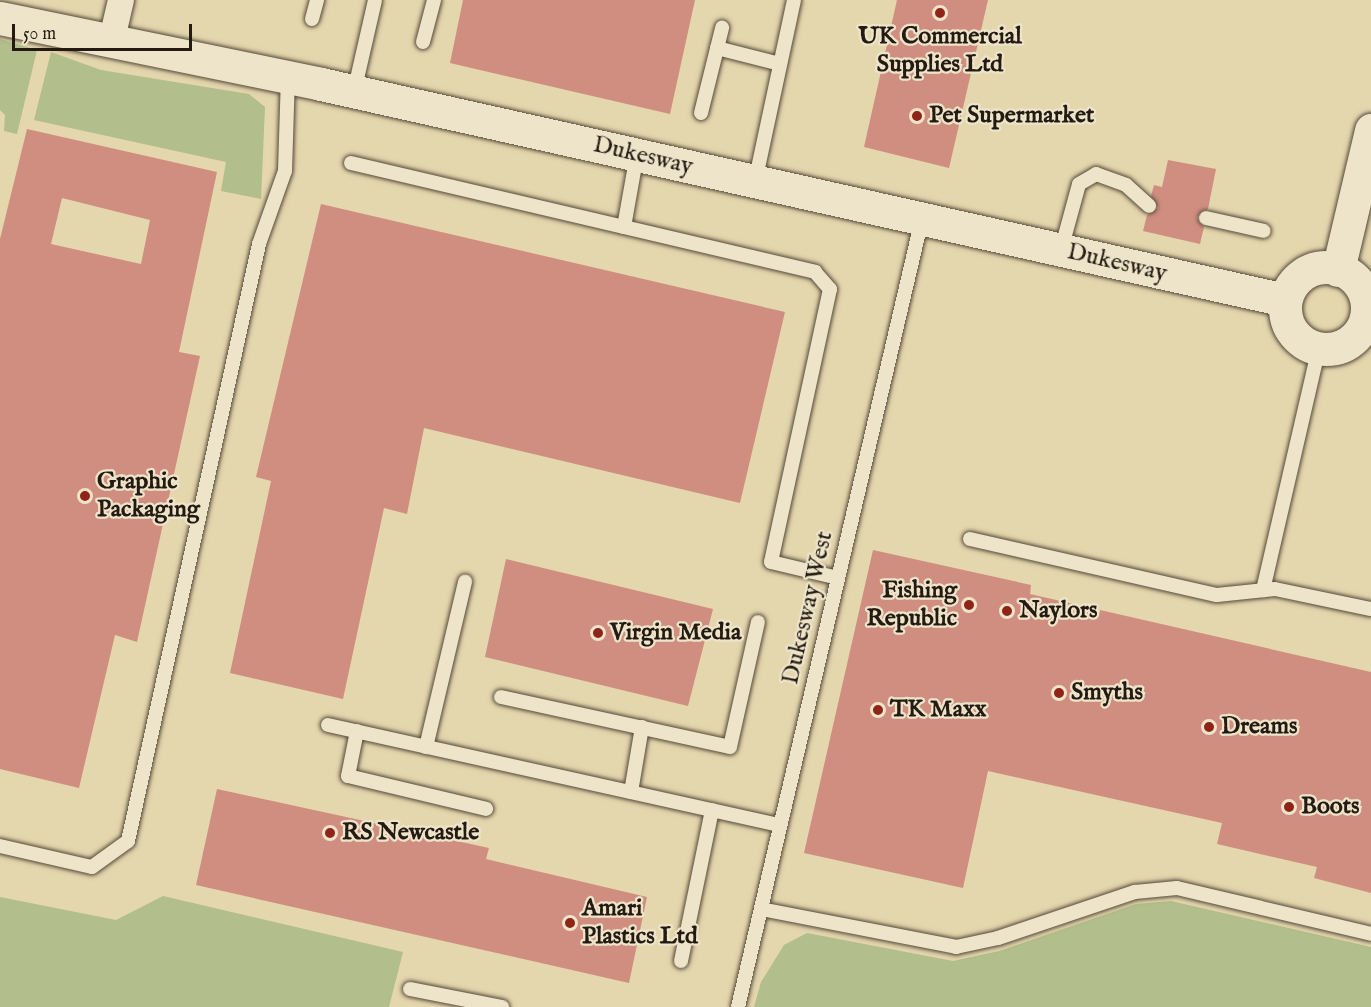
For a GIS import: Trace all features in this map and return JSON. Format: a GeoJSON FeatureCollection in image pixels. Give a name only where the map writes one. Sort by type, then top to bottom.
{"type":"FeatureCollection","features":[{"type":"Feature","properties":{"kind":"street"},"geometry":{"type":"LineString","coordinates":[[111,43],[121,0]]}},
{"type":"Feature","properties":{"kind":"street","name":"Dukesway"},"geometry":{"type":"LineString","coordinates":[[0,18],[111,43],[288,77],[1285,300]]}},
{"type":"Feature","properties":{"kind":"street"},"geometry":{"type":"LineString","coordinates":[[1338,270],[1371,130]]}},
{"type":"Feature","properties":{"kind":"street"},"geometry":{"type":"LineString","coordinates":[[1338,270],[1360,286],[1366,298],[1368,319],[1347,343],[1319,348],[1298,339],[1288,325],[1285,300],[1293,283],[1306,272],[1338,270]]}},
{"type":"Feature","properties":{"kind":"lane"},"geometry":{"type":"LineString","coordinates":[[312,19],[317,0]]}},
{"type":"Feature","properties":{"kind":"lane"},"geometry":{"type":"LineString","coordinates":[[354,92],[375,0]]}},
{"type":"Feature","properties":{"kind":"lane"},"geometry":{"type":"LineString","coordinates":[[423,42],[434,0]]}},
{"type":"Feature","properties":{"kind":"lane"},"geometry":{"type":"LineString","coordinates":[[755,182],[795,0]]}},
{"type":"Feature","properties":{"kind":"lane"},"geometry":{"type":"LineString","coordinates":[[701,113],[722,28]]}},
{"type":"Feature","properties":{"kind":"lane"},"geometry":{"type":"LineString","coordinates":[[717,48],[780,64]]}},
{"type":"Feature","properties":{"kind":"lane"},"geometry":{"type":"LineString","coordinates":[[0,846],[92,867],[128,841],[259,244],[285,171],[288,77]]}},
{"type":"Feature","properties":{"kind":"lane"},"geometry":{"type":"LineString","coordinates":[[624,227],[637,154]]}},
{"type":"Feature","properties":{"kind":"lane"},"geometry":{"type":"LineString","coordinates":[[351,163],[815,272],[830,289],[771,562],[838,578]]}},
{"type":"Feature","properties":{"kind":"lane"},"geometry":{"type":"LineString","coordinates":[[1061,250],[1079,184],[1095,174],[1126,185],[1149,206]]}},
{"type":"Feature","properties":{"kind":"lane"},"geometry":{"type":"LineString","coordinates":[[1206,218],[1264,231]]}},
{"type":"Feature","properties":{"kind":"lane","name":"Dukesway West"},"geometry":{"type":"LineString","coordinates":[[738,1007],[922,219]]}},
{"type":"Feature","properties":{"kind":"lane"},"geometry":{"type":"LineString","coordinates":[[1263,590],[1319,348]]}},
{"type":"Feature","properties":{"kind":"lane"},"geometry":{"type":"LineString","coordinates":[[970,539],[1217,595],[1263,590],[1371,609]]}},
{"type":"Feature","properties":{"kind":"lane"},"geometry":{"type":"LineString","coordinates":[[426,747],[465,582]]}},
{"type":"Feature","properties":{"kind":"lane"},"geometry":{"type":"LineString","coordinates":[[501,697],[730,747],[758,622]]}},
{"type":"Feature","properties":{"kind":"lane"},"geometry":{"type":"LineString","coordinates":[[328,725],[780,825]]}},
{"type":"Feature","properties":{"kind":"lane"},"geometry":{"type":"LineString","coordinates":[[631,792],[642,727]]}},
{"type":"Feature","properties":{"kind":"lane"},"geometry":{"type":"LineString","coordinates":[[357,731],[348,776],[486,809]]}},
{"type":"Feature","properties":{"kind":"lane"},"geometry":{"type":"LineString","coordinates":[[681,961],[712,810]]}},
{"type":"Feature","properties":{"kind":"lane"},"geometry":{"type":"LineString","coordinates":[[761,909],[956,947],[998,938],[1135,892],[1177,888],[1371,934]]}},
{"type":"Feature","properties":{"kind":"lane"},"geometry":{"type":"LineString","coordinates":[[410,989],[502,1007]]}},
{"type":"Feature","properties":{"kind":"green space"},"geometry":{"type":"Polygon","coordinates":[[[0,39],[37,50],[17,134],[4,131],[5,115],[0,110],[0,39]]]}},
{"type":"Feature","properties":{"kind":"green space"},"geometry":{"type":"Polygon","coordinates":[[[51,52],[101,70],[249,94],[265,107],[261,199],[221,191],[226,162],[34,120],[51,52]]]}},
{"type":"Feature","properties":{"kind":"green space"},"geometry":{"type":"Polygon","coordinates":[[[163,896],[403,952],[389,1007],[0,1007],[0,897],[116,920],[163,896]]]}},
{"type":"Feature","properties":{"kind":"green space"},"geometry":{"type":"Polygon","coordinates":[[[1171,901],[1371,947],[1371,1007],[754,1007],[761,982],[784,945],[807,933],[953,961],[999,951],[1136,904],[1171,901]]]}},
{"type":"Feature","properties":{"kind":"building"},"geometry":{"type":"Polygon","coordinates":[[[463,0],[695,0],[670,114],[450,63],[463,0]]]}},
{"type":"Feature","properties":{"kind":"building"},"geometry":{"type":"Polygon","coordinates":[[[897,0],[988,0],[949,168],[864,147],[897,0]]]}},
{"type":"Feature","properties":{"kind":"building","name":"Graphic Packaging"},"geometry":{"type":"Polygon","coordinates":[[[27,129],[217,172],[179,352],[200,356],[137,642],[115,635],[79,788],[0,769],[0,239],[27,129]],[[62,198],[51,244],[141,264],[150,220],[62,198]]]}},
{"type":"Feature","properties":{"kind":"building"},"geometry":{"type":"Polygon","coordinates":[[[1168,160],[1216,169],[1208,209],[1197,217],[1204,227],[1200,244],[1143,231],[1147,215],[1158,208],[1151,196],[1154,185],[1162,187],[1168,160]]]}},
{"type":"Feature","properties":{"kind":"building"},"geometry":{"type":"Polygon","coordinates":[[[321,204],[785,312],[740,503],[424,428],[407,514],[384,508],[343,699],[230,673],[271,481],[256,477],[321,204]]]}},
{"type":"Feature","properties":{"kind":"building"},"geometry":{"type":"Polygon","coordinates":[[[873,550],[1031,585],[1030,594],[1371,672],[1371,893],[1314,878],[1317,867],[1217,844],[1222,823],[988,771],[963,888],[804,853],[873,550]]]}},
{"type":"Feature","properties":{"kind":"building","name":"Virgin Media"},"geometry":{"type":"Polygon","coordinates":[[[506,559],[713,609],[688,706],[485,657],[506,559]]]}},
{"type":"Feature","properties":{"kind":"building"},"geometry":{"type":"Polygon","coordinates":[[[217,789],[489,848],[486,859],[647,897],[629,983],[196,885],[217,789]]]}},
{"type":"Feature","properties":{"kind":"place","name":"UK Commercial Supplies Ltd"},"geometry":{"type":"Point","coordinates":[940,13]}},
{"type":"Feature","properties":{"kind":"place","name":"Pet Supermarket"},"geometry":{"type":"Point","coordinates":[917,116]}},
{"type":"Feature","properties":{"kind":"place","name":"Graphic Packaging"},"geometry":{"type":"Point","coordinates":[85,496]}},
{"type":"Feature","properties":{"kind":"place","name":"Fishing Republic"},"geometry":{"type":"Point","coordinates":[969,605]}},
{"type":"Feature","properties":{"kind":"place","name":"Naylors"},"geometry":{"type":"Point","coordinates":[1007,611]}},
{"type":"Feature","properties":{"kind":"place","name":"Virgin Media"},"geometry":{"type":"Point","coordinates":[598,633]}},
{"type":"Feature","properties":{"kind":"place","name":"Smyths"},"geometry":{"type":"Point","coordinates":[1059,693]}},
{"type":"Feature","properties":{"kind":"place","name":"TK Maxx"},"geometry":{"type":"Point","coordinates":[878,710]}},
{"type":"Feature","properties":{"kind":"place","name":"Dreams"},"geometry":{"type":"Point","coordinates":[1209,727]}},
{"type":"Feature","properties":{"kind":"place","name":"Boots"},"geometry":{"type":"Point","coordinates":[1289,807]}},
{"type":"Feature","properties":{"kind":"place","name":"RS Newcastle"},"geometry":{"type":"Point","coordinates":[330,833]}},
{"type":"Feature","properties":{"kind":"place","name":"Amari Plastics Ltd"},"geometry":{"type":"Point","coordinates":[570,923]}}]}
